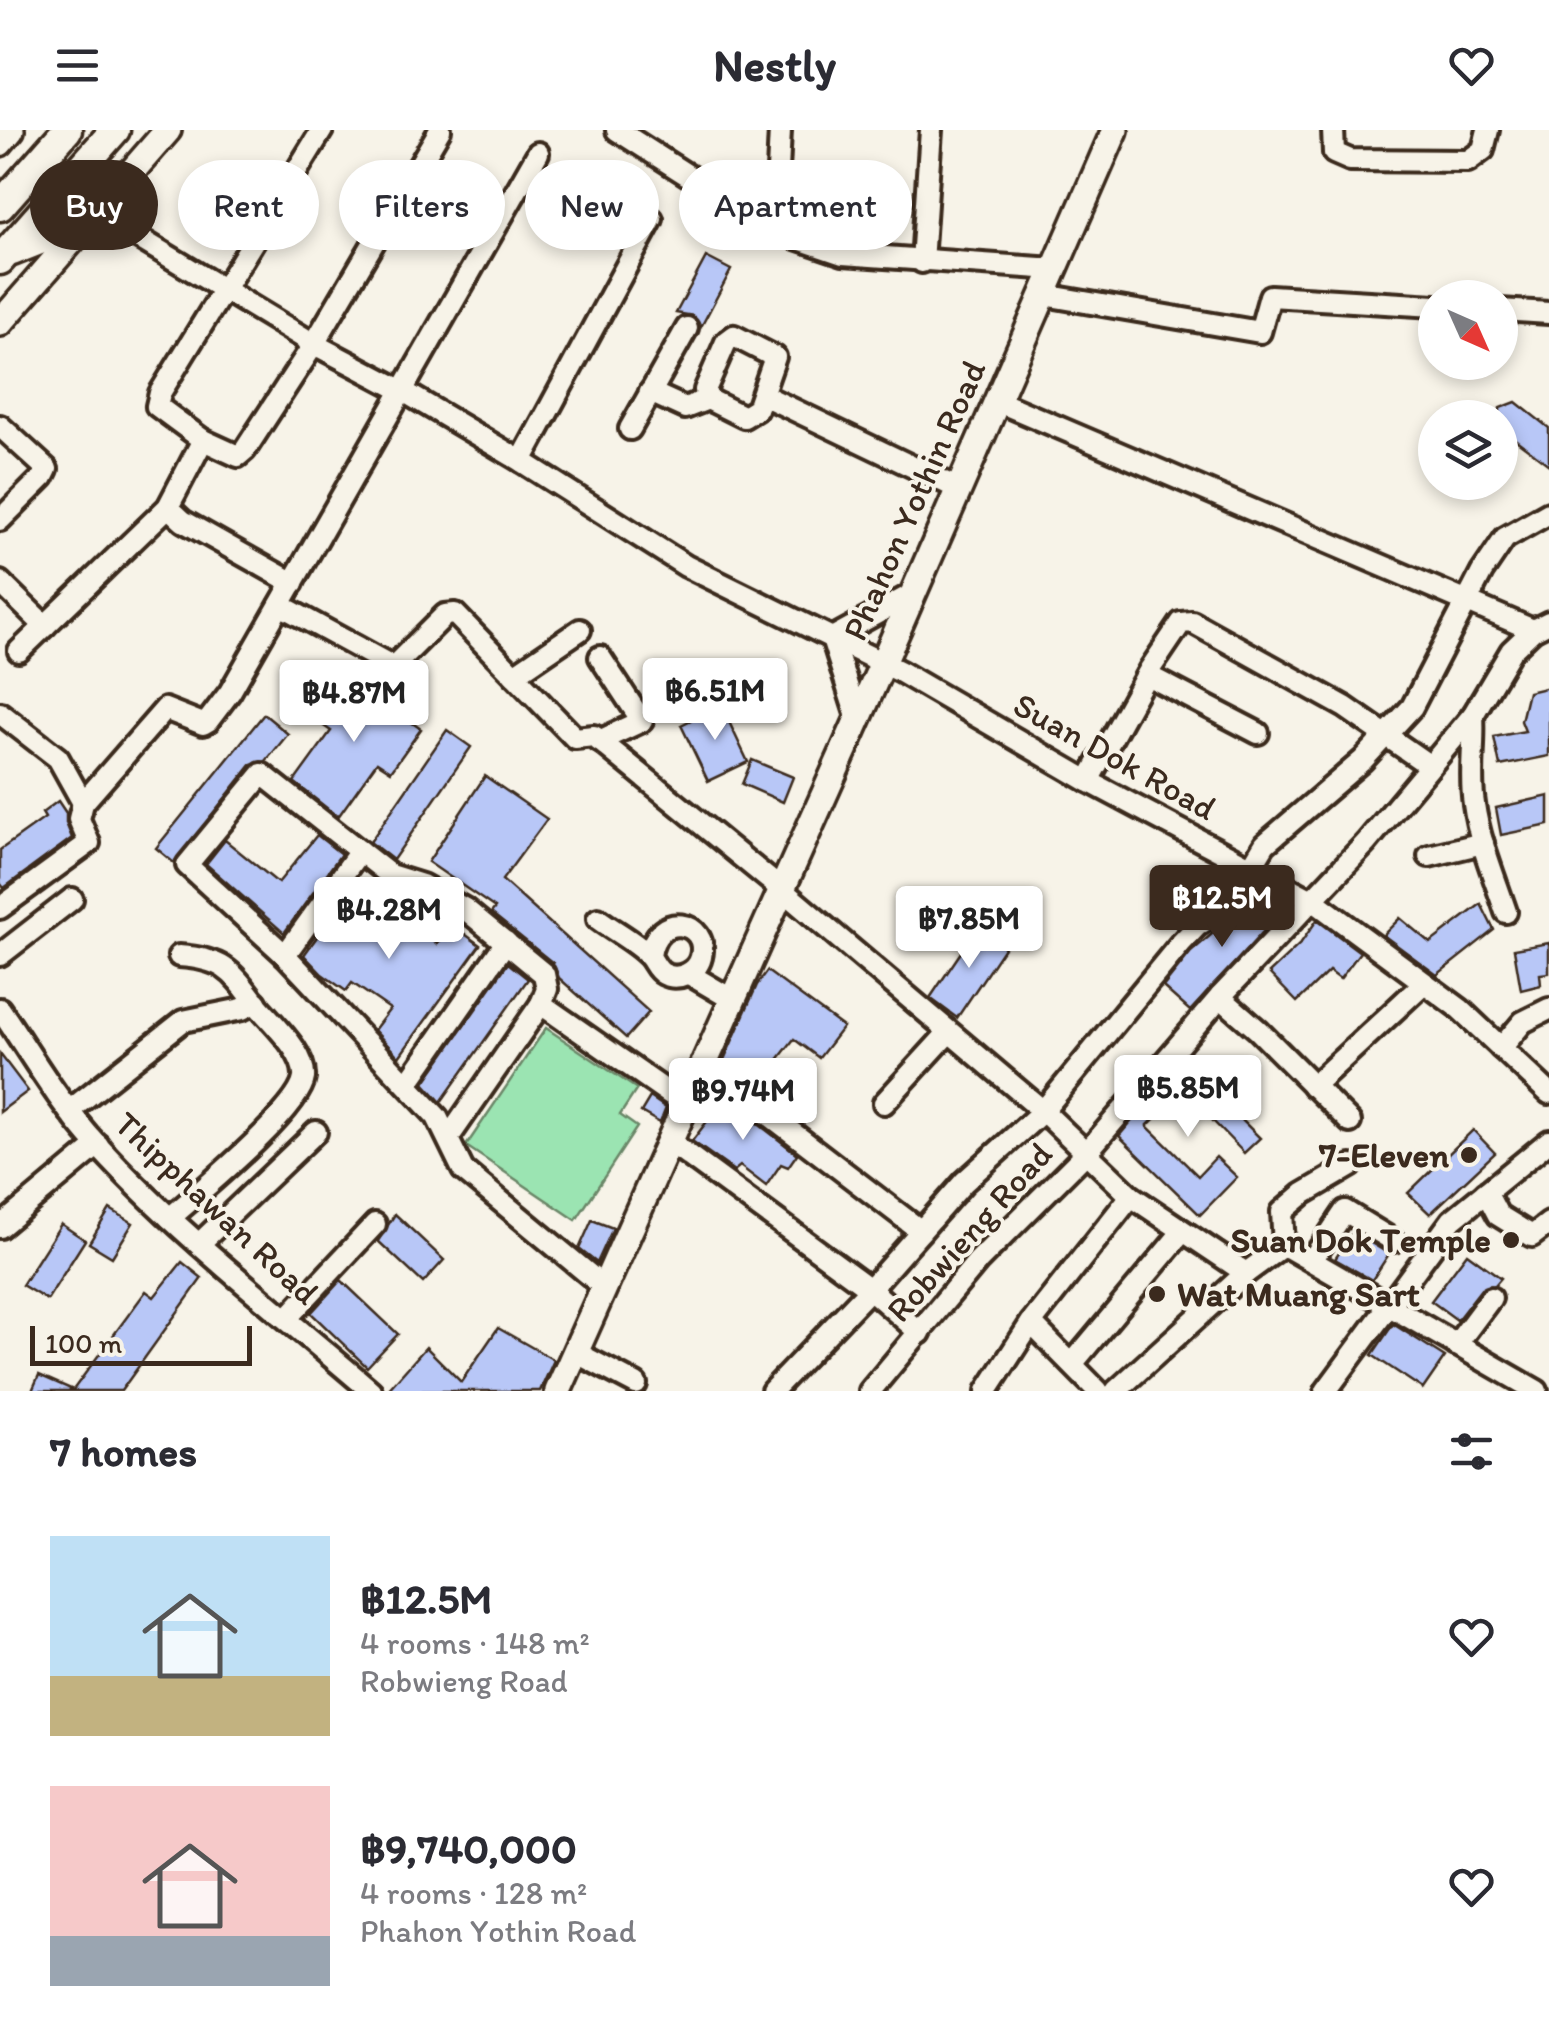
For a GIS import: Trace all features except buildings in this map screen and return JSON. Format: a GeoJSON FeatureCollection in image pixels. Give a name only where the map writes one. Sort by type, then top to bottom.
{"type":"FeatureCollection","features":[{"type":"Feature","properties":{"kind":"highway"},"geometry":{"type":"LineString","coordinates":[[0,206],[68,130]]}},
{"type":"Feature","properties":{"kind":"highway"},"geometry":{"type":"LineString","coordinates":[[3,256],[114,130]]}},
{"type":"Feature","properties":{"kind":"highway"},"geometry":{"type":"LineString","coordinates":[[3,256],[30,244]]}},
{"type":"Feature","properties":{"kind":"main road"},"geometry":{"type":"LineString","coordinates":[[0,143],[11,130]]}},
{"type":"Feature","properties":{"kind":"main road"},"geometry":{"type":"LineString","coordinates":[[141,160],[168,130]]}},
{"type":"Feature","properties":{"kind":"main road","name":"Phahon Yothin Road"},"geometry":{"type":"LineString","coordinates":[[558,1391],[858,720],[1115,130]]}},
{"type":"Feature","properties":{"kind":"main road"},"geometry":{"type":"LineString","coordinates":[[0,323],[62,250]]}},
{"type":"Feature","properties":{"kind":"street"},"geometry":{"type":"LineString","coordinates":[[322,130],[160,393],[156,406],[203,440],[238,456],[314,344],[440,130]]}},
{"type":"Feature","properties":{"kind":"street"},"geometry":{"type":"LineString","coordinates":[[616,130],[679,170]]}},
{"type":"Feature","properties":{"kind":"street"},"geometry":{"type":"LineString","coordinates":[[779,160],[780,130]]}},
{"type":"Feature","properties":{"kind":"street"},"geometry":{"type":"LineString","coordinates":[[922,262],[931,130]]}},
{"type":"Feature","properties":{"kind":"street"},"geometry":{"type":"LineString","coordinates":[[1333,130],[1334,152],[1350,160],[1468,160],[1483,150],[1488,130]]}},
{"type":"Feature","properties":{"kind":"street"},"geometry":{"type":"LineString","coordinates":[[2,903],[90,844],[78,813],[83,803],[165,709],[203,724],[230,692],[538,152]]}},
{"type":"Feature","properties":{"kind":"street","name":"Suan Dok Road"},"geometry":{"type":"LineString","coordinates":[[151,250],[403,391],[686,566],[883,663],[1088,781],[1314,901],[1460,1010],[1549,1093]]}},
{"type":"Feature","properties":{"kind":"street"},"geometry":{"type":"LineString","coordinates":[[521,461],[635,250]]}},
{"type":"Feature","properties":{"kind":"street"},"geometry":{"type":"LineString","coordinates":[[831,250],[922,262],[1054,269]]}},
{"type":"Feature","properties":{"kind":"street"},"geometry":{"type":"LineString","coordinates":[[1044,295],[1260,332],[1270,296],[1418,305]]}},
{"type":"Feature","properties":{"kind":"street"},"geometry":{"type":"LineString","coordinates":[[1518,311],[1549,313]]}},
{"type":"Feature","properties":{"kind":"street"},"geometry":{"type":"LineString","coordinates":[[630,428],[686,328]]}},
{"type":"Feature","properties":{"kind":"street"},"geometry":{"type":"LineString","coordinates":[[734,336],[775,357],[757,409],[744,417],[708,399],[705,390],[726,342],[734,336]]}},
{"type":"Feature","properties":{"kind":"street"},"geometry":{"type":"LineString","coordinates":[[650,392],[684,408],[708,399]]}},
{"type":"Feature","properties":{"kind":"street"},"geometry":{"type":"LineString","coordinates":[[763,396],[959,489]]}},
{"type":"Feature","properties":{"kind":"street"},"geometry":{"type":"LineString","coordinates":[[997,402],[1468,602],[1541,626]]}},
{"type":"Feature","properties":{"kind":"street"},"geometry":{"type":"LineString","coordinates":[[0,426],[47,469],[0,520]]}},
{"type":"Feature","properties":{"kind":"street"},"geometry":{"type":"LineString","coordinates":[[19,652],[168,507],[203,440]]}},
{"type":"Feature","properties":{"kind":"street"},"geometry":{"type":"LineString","coordinates":[[168,507],[183,521],[292,583]]}},
{"type":"Feature","properties":{"kind":"street"},"geometry":{"type":"LineString","coordinates":[[772,1391],[964,1182],[1044,1111],[1181,943],[1238,889],[1266,844],[1362,760],[1412,706],[1482,572],[1505,538],[1549,513]]}},
{"type":"Feature","properties":{"kind":"street"},"geometry":{"type":"LineString","coordinates":[[0,582],[45,626]]}},
{"type":"Feature","properties":{"kind":"street"},"geometry":{"type":"LineString","coordinates":[[858,720],[832,638],[914,593]]}},
{"type":"Feature","properties":{"kind":"street"},"geometry":{"type":"LineString","coordinates":[[280,605],[390,665],[397,663],[445,616],[455,614],[575,738],[594,736],[1044,1111],[1131,1196],[1246,1273]]}},
{"type":"Feature","properties":{"kind":"street"},"geometry":{"type":"LineString","coordinates":[[1088,781],[1181,623],[1192,622],[1345,707],[1430,766]]}},
{"type":"Feature","properties":{"kind":"street","name":"Robwieng Road"},"geometry":{"type":"LineString","coordinates":[[870,1391],[978,1262],[1088,1152],[1220,997],[1314,901],[1474,715],[1511,651],[1541,626]]}},
{"type":"Feature","properties":{"kind":"street"},"geometry":{"type":"LineString","coordinates":[[514,674],[580,630]]}},
{"type":"Feature","properties":{"kind":"street"},"geometry":{"type":"LineString","coordinates":[[599,741],[642,721],[600,657]]}},
{"type":"Feature","properties":{"kind":"street"},"geometry":{"type":"LineString","coordinates":[[1147,675],[1258,733]]}},
{"type":"Feature","properties":{"kind":"street"},"geometry":{"type":"LineString","coordinates":[[0,713],[58,758],[83,803]]}},
{"type":"Feature","properties":{"kind":"street"},"geometry":{"type":"LineString","coordinates":[[1474,715],[1473,800],[1506,912]]}},
{"type":"Feature","properties":{"kind":"street"},"geometry":{"type":"LineString","coordinates":[[450,1137],[541,1004],[548,989],[544,974],[465,910],[422,885],[390,874],[262,774],[188,866],[284,955],[437,1117],[463,1170],[604,1287]]}},
{"type":"Feature","properties":{"kind":"street"},"geometry":{"type":"LineString","coordinates":[[1429,856],[1483,843]]}},
{"type":"Feature","properties":{"kind":"street"},"geometry":{"type":"LineString","coordinates":[[284,955],[360,852]]}},
{"type":"Feature","properties":{"kind":"street"},"geometry":{"type":"LineString","coordinates":[[0,956],[72,900]]}},
{"type":"Feature","properties":{"kind":"street"},"geometry":{"type":"LineString","coordinates":[[598,919],[650,956],[664,974],[677,977],[689,974],[698,965],[701,941],[683,925],[670,925],[659,931],[650,956]]}},
{"type":"Feature","properties":{"kind":"street"},"geometry":{"type":"LineString","coordinates":[[407,1084],[506,942]]}},
{"type":"Feature","properties":{"kind":"street"},"geometry":{"type":"LineString","coordinates":[[170,1218],[252,1145],[298,1093],[304,1078],[300,1058],[222,965],[208,958],[179,956]]}},
{"type":"Feature","properties":{"kind":"street"},"geometry":{"type":"LineString","coordinates":[[689,974],[732,1000]]}},
{"type":"Feature","properties":{"kind":"street"},"geometry":{"type":"LineString","coordinates":[[1314,1086],[1424,983]]}},
{"type":"Feature","properties":{"kind":"street"},"geometry":{"type":"LineString","coordinates":[[1220,997],[1350,1122]]}},
{"type":"Feature","properties":{"kind":"street"},"geometry":{"type":"LineString","coordinates":[[69,1111],[183,1021],[242,1009],[256,1002]]}},
{"type":"Feature","properties":{"kind":"street"},"geometry":{"type":"LineString","coordinates":[[541,1004],[686,1105]]}},
{"type":"Feature","properties":{"kind":"street","name":"Thipphawan Road"},"geometry":{"type":"LineString","coordinates":[[0,1009],[69,1111],[98,1146],[170,1218],[371,1391]]}},
{"type":"Feature","properties":{"kind":"street"},"geometry":{"type":"LineString","coordinates":[[1501,1048],[1523,1022],[1549,1009]]}},
{"type":"Feature","properties":{"kind":"street"},"geometry":{"type":"LineString","coordinates":[[884,1103],[948,1033]]}},
{"type":"Feature","properties":{"kind":"street"},"geometry":{"type":"LineString","coordinates":[[704,1065],[921,1231]]}},
{"type":"Feature","properties":{"kind":"street"},"geometry":{"type":"LineString","coordinates":[[199,1244],[316,1132]]}},
{"type":"Feature","properties":{"kind":"street"},"geometry":{"type":"LineString","coordinates":[[1326,1391],[1378,1299],[1452,1220],[1549,1141]]}},
{"type":"Feature","properties":{"kind":"street"},"geometry":{"type":"LineString","coordinates":[[670,1142],[870,1288],[920,1333]]}},
{"type":"Feature","properties":{"kind":"street"},"geometry":{"type":"LineString","coordinates":[[0,1227],[98,1146]]}},
{"type":"Feature","properties":{"kind":"street"},"geometry":{"type":"LineString","coordinates":[[1284,1245],[1282,1212],[1303,1194],[1351,1166]]}},
{"type":"Feature","properties":{"kind":"street"},"geometry":{"type":"LineString","coordinates":[[1486,1192],[1498,1216],[1532,1236],[1549,1223]]}},
{"type":"Feature","properties":{"kind":"street"},"geometry":{"type":"LineString","coordinates":[[988,1391],[1031,1323],[1131,1196]]}},
{"type":"Feature","properties":{"kind":"street"},"geometry":{"type":"LineString","coordinates":[[1312,1260],[1345,1211],[1394,1241]]}},
{"type":"Feature","properties":{"kind":"street"},"geometry":{"type":"LineString","coordinates":[[286,1318],[375,1224]]}},
{"type":"Feature","properties":{"kind":"street"},"geometry":{"type":"LineString","coordinates":[[1072,1364],[1178,1236]]}},
{"type":"Feature","properties":{"kind":"street"},"geometry":{"type":"LineString","coordinates":[[1031,1323],[1102,1390],[1284,1245]]}},
{"type":"Feature","properties":{"kind":"street"},"geometry":{"type":"LineString","coordinates":[[1284,1245],[1456,1345],[1505,1383],[1536,1391]]}},
{"type":"Feature","properties":{"kind":"street"},"geometry":{"type":"LineString","coordinates":[[1456,1345],[1490,1298]]}},
{"type":"Feature","properties":{"kind":"street"},"geometry":{"type":"LineString","coordinates":[[575,1352],[636,1384]]}},
{"type":"Feature","properties":{"kind":"green space"},"geometry":{"type":"Polygon","coordinates":[[[546,1028],[637,1089],[620,1115],[637,1127],[576,1220],[466,1146],[546,1028]]]}},
{"type":"Feature","properties":{"kind":"place","name":"7-Eleven"},"geometry":{"type":"Point","coordinates":[1469,1155]}},
{"type":"Feature","properties":{"kind":"place","name":"Suan Dok Temple"},"geometry":{"type":"Point","coordinates":[1511,1240]}},
{"type":"Feature","properties":{"kind":"place","name":"Wat Muang Sart"},"geometry":{"type":"Point","coordinates":[1157,1294]}}]}
